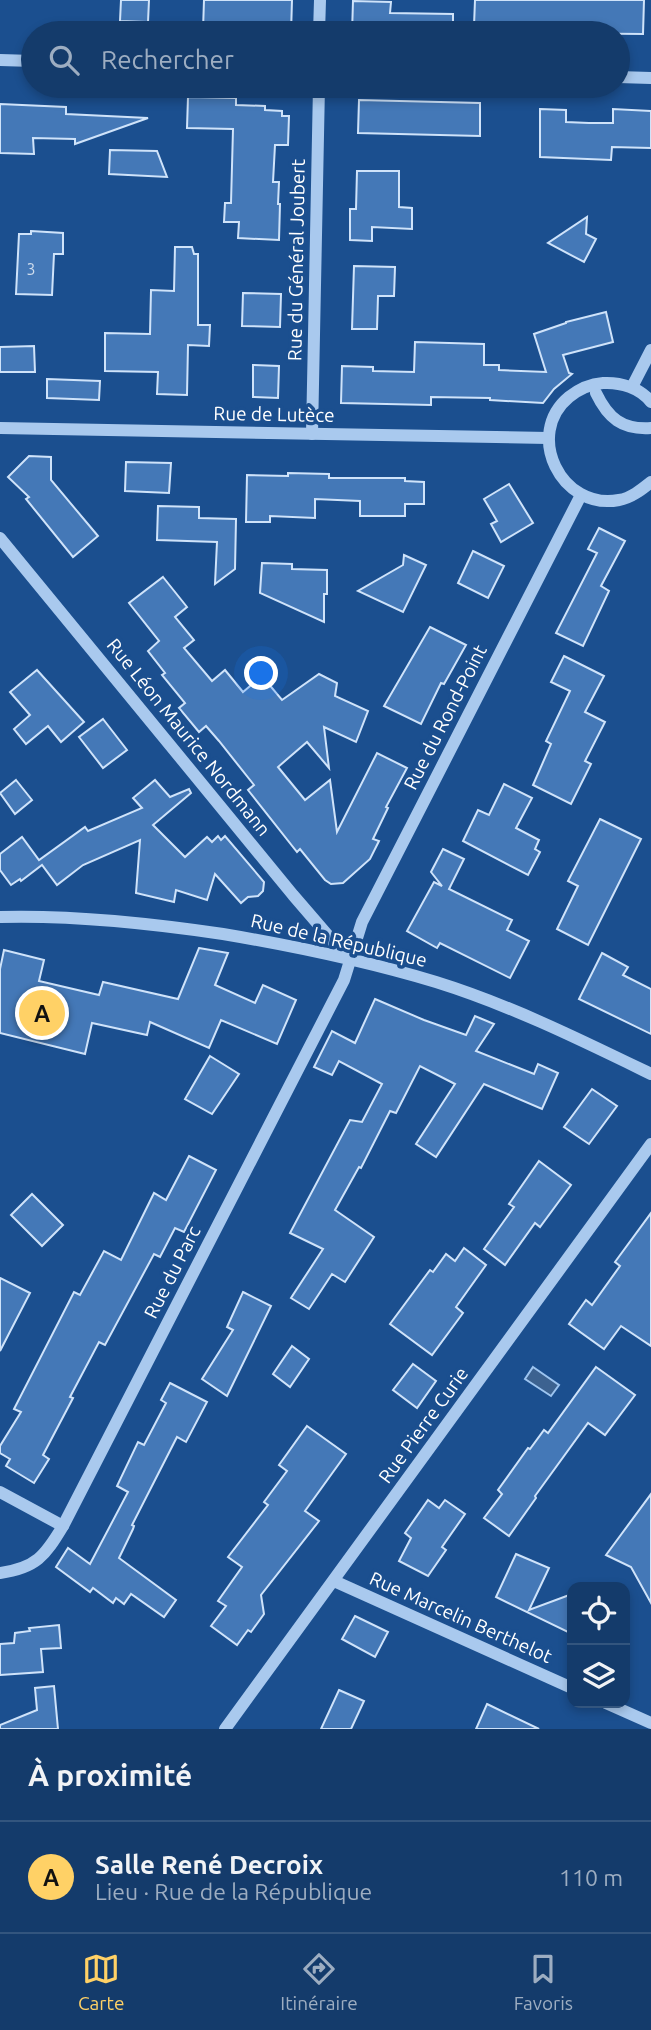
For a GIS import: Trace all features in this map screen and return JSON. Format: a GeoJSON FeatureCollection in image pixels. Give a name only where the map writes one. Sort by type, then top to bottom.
{"type":"FeatureCollection","features":[{"type":"Feature","properties":{"kind":"street"},"geometry":{"type":"LineString","coordinates":[[319,21],[320,0]]}},
{"type":"Feature","properties":{"kind":"street"},"geometry":{"type":"LineString","coordinates":[[0,60],[21,61]]}},
{"type":"Feature","properties":{"kind":"street"},"geometry":{"type":"LineString","coordinates":[[630,77],[651,78]]}},
{"type":"Feature","properties":{"kind":"street","name":"Rue du Général Joubert"},"geometry":{"type":"LineString","coordinates":[[312,434],[319,98]]}},
{"type":"Feature","properties":{"kind":"street"},"geometry":{"type":"LineString","coordinates":[[632,387],[651,350]]}},
{"type":"Feature","properties":{"kind":"street"},"geometry":{"type":"LineString","coordinates":[[651,402],[632,387],[614,382],[594,383],[577,390],[562,402],[552,419],[548,438],[549,455],[556,471],[567,485],[581,495],[599,501],[619,500],[636,494],[651,482]]}},
{"type":"Feature","properties":{"kind":"street"},"geometry":{"type":"LineString","coordinates":[[596,393],[605,412],[626,426],[651,428]]}},
{"type":"Feature","properties":{"kind":"street","name":"Rue de Lutèce"},"geometry":{"type":"LineString","coordinates":[[0,428],[548,438]]}},
{"type":"Feature","properties":{"kind":"street","name":"Rue du Rond-Point"},"geometry":{"type":"LineString","coordinates":[[349,960],[362,922],[581,495]]}},
{"type":"Feature","properties":{"kind":"street","name":"Rue Léon Maurice Nordmann"},"geometry":{"type":"LineString","coordinates":[[0,538],[349,960]]}},
{"type":"Feature","properties":{"kind":"street","name":"Rue de la République"},"geometry":{"type":"LineString","coordinates":[[0,917],[50,917],[153,924],[282,944],[349,960],[437,983],[536,1020],[651,1074]]}},
{"type":"Feature","properties":{"kind":"street","name":"Rue du Parc"},"geometry":{"type":"LineString","coordinates":[[0,1573],[22,1569],[32,1564],[50,1547],[63,1526],[344,980],[349,960]]}},
{"type":"Feature","properties":{"kind":"street","name":"Rue Pierre Curie"},"geometry":{"type":"LineString","coordinates":[[225,1729],[651,1144]]}},
{"type":"Feature","properties":{"kind":"street"},"geometry":{"type":"LineString","coordinates":[[0,1492],[63,1526]]}},
{"type":"Feature","properties":{"kind":"street","name":"Rue Marcelin Berthelot"},"geometry":{"type":"LineString","coordinates":[[334,1581],[567,1686]]}},
{"type":"Feature","properties":{"kind":"street"},"geometry":{"type":"LineString","coordinates":[[617,1708],[651,1723]]}},
{"type":"Feature","properties":{"kind":"water"},"geometry":{"type":"Polygon","coordinates":[[[533,1367],[559,1385],[551,1396],[525,1379],[533,1367]]]}},
{"type":"Feature","properties":{"kind":"building"},"geometry":{"type":"Polygon","coordinates":[[[121,0],[149,0],[148,21],[120,21],[121,0]]]}},
{"type":"Feature","properties":{"kind":"building"},"geometry":{"type":"Polygon","coordinates":[[[204,0],[292,0],[291,21],[203,21],[204,0]]]}},
{"type":"Feature","properties":{"kind":"building"},"geometry":{"type":"Polygon","coordinates":[[[475,0],[644,0],[643,34],[630,34],[630,21],[474,21],[475,0]]]}},
{"type":"Feature","properties":{"kind":"building"},"geometry":{"type":"Polygon","coordinates":[[[353,1],[391,2],[390,13],[453,14],[453,21],[352,21],[353,1]]]}},
{"type":"Feature","properties":{"kind":"building"},"geometry":{"type":"Polygon","coordinates":[[[188,98],[236,98],[236,105],[265,106],[265,110],[282,111],[282,116],[289,116],[288,145],[275,145],[273,182],[279,182],[279,240],[238,238],[239,222],[224,222],[225,203],[231,203],[233,129],[187,128],[188,98]]]}},
{"type":"Feature","properties":{"kind":"building"},"geometry":{"type":"Polygon","coordinates":[[[359,100],[480,103],[480,136],[358,133],[359,100]]]}},
{"type":"Feature","properties":{"kind":"building"},"geometry":{"type":"Polygon","coordinates":[[[0,104],[66,107],[66,114],[148,118],[75,144],[75,139],[33,138],[34,154],[0,153],[0,104]]]}},
{"type":"Feature","properties":{"kind":"building"},"geometry":{"type":"Polygon","coordinates":[[[540,109],[566,110],[566,122],[589,123],[613,123],[613,109],[651,111],[651,148],[612,147],[611,160],[540,157],[540,109]]]}},
{"type":"Feature","properties":{"kind":"building"},"geometry":{"type":"Polygon","coordinates":[[[110,150],[157,151],[167,177],[109,174],[110,150]]]}},
{"type":"Feature","properties":{"kind":"building"},"geometry":{"type":"Polygon","coordinates":[[[357,171],[399,171],[399,207],[412,208],[412,229],[372,227],[372,241],[350,240],[350,209],[356,209],[357,171]]]}},
{"type":"Feature","properties":{"kind":"building"},"geometry":{"type":"Polygon","coordinates":[[[587,217],[586,234],[596,239],[584,262],[548,243],[587,217]]]}},
{"type":"Feature","properties":{"kind":"building"},"geometry":{"type":"Polygon","coordinates":[[[31,231],[63,233],[63,254],[54,254],[52,295],[16,294],[19,234],[31,234],[31,231]]]}},
{"type":"Feature","properties":{"kind":"building"},"geometry":{"type":"Polygon","coordinates":[[[175,247],[192,247],[194,254],[198,254],[198,325],[210,325],[209,346],[188,345],[187,395],[157,394],[158,372],[105,371],[105,333],[150,334],[151,290],[174,291],[175,247]]]}},
{"type":"Feature","properties":{"kind":"building"},"geometry":{"type":"Polygon","coordinates":[[[354,266],[395,267],[394,296],[378,296],[377,329],[352,329],[354,266]]]}},
{"type":"Feature","properties":{"kind":"building"},"geometry":{"type":"Polygon","coordinates":[[[243,293],[281,294],[280,327],[242,326],[243,293]]]}},
{"type":"Feature","properties":{"kind":"building"},"geometry":{"type":"Polygon","coordinates":[[[606,312],[613,342],[563,355],[569,373],[572,374],[554,389],[543,403],[490,398],[431,397],[431,405],[341,403],[342,366],[373,367],[373,371],[414,372],[415,342],[484,344],[484,365],[499,365],[499,370],[546,372],[534,334],[566,322],[606,312]]]}},
{"type":"Feature","properties":{"kind":"building"},"geometry":{"type":"Polygon","coordinates":[[[34,346],[35,372],[0,372],[0,347],[34,346]]]}},
{"type":"Feature","properties":{"kind":"building"},"geometry":{"type":"Polygon","coordinates":[[[253,365],[279,366],[278,398],[253,397],[253,365]]]}},
{"type":"Feature","properties":{"kind":"building"},"geometry":{"type":"Polygon","coordinates":[[[47,379],[100,381],[99,400],[47,398],[47,379]]]}},
{"type":"Feature","properties":{"kind":"building"},"geometry":{"type":"Polygon","coordinates":[[[29,456],[51,457],[51,480],[98,536],[73,557],[26,499],[29,497],[8,477],[29,456]]]}},
{"type":"Feature","properties":{"kind":"building"},"geometry":{"type":"Polygon","coordinates":[[[126,462],[171,463],[169,493],[125,491],[126,462]]]}},
{"type":"Feature","properties":{"kind":"building"},"geometry":{"type":"Polygon","coordinates":[[[288,473],[329,474],[329,478],[405,478],[405,481],[424,482],[424,504],[405,504],[405,516],[360,516],[360,501],[315,499],[315,518],[270,516],[270,522],[246,522],[247,475],[288,476],[288,473]]]}},
{"type":"Feature","properties":{"kind":"building"},"geometry":{"type":"Polygon","coordinates":[[[509,484],[533,523],[501,542],[491,524],[497,521],[484,499],[509,484]]]}},
{"type":"Feature","properties":{"kind":"building"},"geometry":{"type":"Polygon","coordinates":[[[158,506],[199,507],[199,518],[236,519],[235,569],[215,584],[217,542],[157,540],[158,506]]]}},
{"type":"Feature","properties":{"kind":"building"},"geometry":{"type":"Polygon","coordinates":[[[599,528],[625,541],[601,586],[609,591],[583,646],[556,633],[597,553],[588,549],[599,528]]]}},
{"type":"Feature","properties":{"kind":"building"},"geometry":{"type":"Polygon","coordinates":[[[473,551],[504,566],[488,598],[458,583],[473,551]]]}},
{"type":"Feature","properties":{"kind":"building"},"geometry":{"type":"Polygon","coordinates":[[[404,555],[426,565],[403,612],[358,591],[403,565],[404,555]]]}},
{"type":"Feature","properties":{"kind":"building"},"geometry":{"type":"Polygon","coordinates":[[[262,563],[292,564],[292,569],[327,570],[324,622],[260,593],[262,563]]]}},
{"type":"Feature","properties":{"kind":"building"},"geometry":{"type":"Polygon","coordinates":[[[163,577],[187,607],[175,617],[194,640],[184,648],[212,681],[225,670],[243,692],[262,676],[282,700],[319,674],[337,683],[335,696],[368,711],[356,742],[324,727],[329,768],[307,742],[278,767],[305,800],[330,780],[337,832],[377,753],[407,768],[386,807],[388,808],[373,839],[379,841],[370,859],[343,883],[331,884],[325,880],[300,849],[297,852],[248,790],[254,785],[219,741],[206,726],[199,732],[179,708],[185,703],[162,675],[165,673],[148,651],[159,641],[129,603],[163,577]]]}},
{"type":"Feature","properties":{"kind":"building"},"geometry":{"type":"Polygon","coordinates":[[[430,627],[466,645],[444,684],[441,683],[421,724],[384,706],[430,627]]]}},
{"type":"Feature","properties":{"kind":"building"},"geometry":{"type":"Polygon","coordinates":[[[564,656],[604,676],[585,712],[605,722],[585,761],[591,764],[571,804],[533,785],[551,744],[546,741],[570,691],[551,682],[564,656]]]}},
{"type":"Feature","properties":{"kind":"building"},"geometry":{"type":"Polygon","coordinates":[[[37,670],[84,722],[61,742],[48,726],[26,744],[14,729],[30,715],[10,692],[37,670]]]}},
{"type":"Feature","properties":{"kind":"building"},"geometry":{"type":"Polygon","coordinates":[[[103,719],[127,750],[103,768],[79,737],[103,719]]]}},
{"type":"Feature","properties":{"kind":"building"},"geometry":{"type":"Polygon","coordinates":[[[16,780],[32,800],[15,814],[0,793],[16,780]]]}},
{"type":"Feature","properties":{"kind":"building"},"geometry":{"type":"Polygon","coordinates":[[[155,780],[170,797],[189,789],[191,793],[153,825],[185,857],[207,837],[212,842],[218,836],[221,840],[225,836],[264,882],[263,891],[258,896],[248,897],[241,903],[215,874],[207,900],[176,890],[174,902],[136,893],[140,840],[83,865],[57,885],[42,865],[11,885],[0,870],[0,854],[22,837],[39,860],[85,827],[88,831],[142,808],[133,798],[155,780]]]}},
{"type":"Feature","properties":{"kind":"building"},"geometry":{"type":"Polygon","coordinates":[[[504,784],[532,798],[516,828],[539,840],[535,849],[540,852],[528,875],[463,841],[478,810],[489,815],[504,784]]]}},
{"type":"Feature","properties":{"kind":"building"},"geometry":{"type":"Polygon","coordinates":[[[600,819],[641,839],[588,945],[557,929],[578,886],[568,881],[600,819]]]}},
{"type":"Feature","properties":{"kind":"building"},"geometry":{"type":"Polygon","coordinates":[[[443,849],[464,859],[449,889],[512,920],[507,930],[529,941],[510,978],[440,943],[437,948],[407,931],[434,882],[442,886],[431,872],[443,849]]]}},
{"type":"Feature","properties":{"kind":"building"},"geometry":{"type":"Polygon","coordinates":[[[199,948],[228,953],[215,985],[255,1003],[263,985],[296,1000],[277,1044],[221,1020],[209,1048],[150,1022],[147,1035],[92,1023],[85,1054],[0,1033],[0,969],[4,950],[44,960],[39,981],[99,995],[103,982],[178,999],[199,948]]]}},
{"type":"Feature","properties":{"kind":"building"},"geometry":{"type":"Polygon","coordinates":[[[602,953],[628,967],[623,975],[651,989],[651,1034],[579,999],[602,953]]]}},
{"type":"Feature","properties":{"kind":"building"},"geometry":{"type":"Polygon","coordinates":[[[375,999],[466,1035],[475,1016],[494,1024],[476,1051],[534,1074],[538,1064],[558,1073],[542,1109],[484,1084],[436,1157],[416,1144],[455,1084],[420,1066],[396,1113],[390,1111],[361,1168],[359,1167],[335,1210],[374,1237],[345,1282],[332,1274],[309,1309],[291,1298],[323,1249],[290,1233],[350,1120],[362,1122],[382,1084],[339,1061],[332,1075],[314,1067],[332,1031],[355,1043],[375,999]]]}},
{"type":"Feature","properties":{"kind":"building"},"geometry":{"type":"Polygon","coordinates":[[[210,1056],[239,1074],[212,1114],[185,1099],[210,1056]]]}},
{"type":"Feature","properties":{"kind":"building"},"geometry":{"type":"Polygon","coordinates":[[[592,1089],[617,1106],[589,1144],[564,1127],[592,1089]]]}},
{"type":"Feature","properties":{"kind":"building"},"geometry":{"type":"Polygon","coordinates":[[[189,1156],[216,1170],[184,1232],[175,1228],[160,1257],[154,1254],[105,1345],[99,1342],[43,1455],[49,1459],[34,1483],[6,1466],[10,1459],[0,1453],[0,1446],[21,1412],[14,1409],[74,1292],[80,1295],[104,1251],[121,1260],[154,1193],[166,1200],[189,1156]]]}},
{"type":"Feature","properties":{"kind":"building"},"geometry":{"type":"Polygon","coordinates":[[[539,1161],[571,1185],[540,1227],[535,1223],[505,1265],[484,1249],[514,1207],[509,1204],[539,1161]]]}},
{"type":"Feature","properties":{"kind":"building"},"geometry":{"type":"Polygon","coordinates":[[[32,1194],[63,1225],[42,1246],[11,1215],[32,1194]]]}},
{"type":"Feature","properties":{"kind":"building"},"geometry":{"type":"Polygon","coordinates":[[[651,1213],[651,1346],[621,1326],[604,1349],[569,1324],[586,1300],[592,1305],[620,1266],[615,1262],[651,1213]]]}},
{"type":"Feature","properties":{"kind":"building"},"geometry":{"type":"Polygon","coordinates":[[[464,1248],[486,1265],[456,1307],[463,1313],[432,1355],[390,1324],[430,1270],[433,1272],[446,1254],[455,1261],[464,1248]]]}},
{"type":"Feature","properties":{"kind":"building"},"geometry":{"type":"Polygon","coordinates":[[[0,1278],[30,1293],[0,1351],[0,1278]]]}},
{"type":"Feature","properties":{"kind":"building"},"geometry":{"type":"Polygon","coordinates":[[[243,1292],[271,1306],[227,1396],[202,1379],[233,1330],[227,1327],[243,1292]]]}},
{"type":"Feature","properties":{"kind":"building"},"geometry":{"type":"Polygon","coordinates":[[[292,1346],[309,1359],[290,1387],[273,1374],[292,1346]]]}},
{"type":"Feature","properties":{"kind":"building"},"geometry":{"type":"Polygon","coordinates":[[[413,1364],[436,1381],[417,1408],[393,1390],[413,1364]]]}},
{"type":"Feature","properties":{"kind":"building"},"geometry":{"type":"Polygon","coordinates":[[[596,1367],[635,1395],[605,1435],[588,1423],[509,1536],[484,1518],[502,1494],[498,1490],[528,1448],[530,1449],[544,1430],[548,1433],[596,1367]]]}},
{"type":"Feature","properties":{"kind":"building"},"geometry":{"type":"Polygon","coordinates":[[[170,1383],[207,1402],[186,1442],[177,1437],[132,1525],[133,1529],[119,1558],[176,1600],[164,1617],[131,1594],[124,1604],[116,1598],[113,1603],[93,1588],[90,1592],[56,1567],[68,1548],[90,1564],[128,1492],[117,1486],[138,1442],[144,1445],[166,1403],[161,1400],[170,1383]]]}},
{"type":"Feature","properties":{"kind":"building"},"geometry":{"type":"Polygon","coordinates":[[[307,1426],[346,1454],[305,1511],[319,1521],[261,1595],[264,1614],[237,1645],[211,1626],[226,1606],[218,1601],[242,1567],[228,1557],[268,1505],[264,1502],[287,1471],[279,1465],[307,1426]]]}},
{"type":"Feature","properties":{"kind":"building"},"geometry":{"type":"Polygon","coordinates":[[[651,1494],[651,1603],[631,1567],[606,1555],[651,1494]]]}},
{"type":"Feature","properties":{"kind":"building"},"geometry":{"type":"Polygon","coordinates":[[[428,1500],[439,1508],[445,1500],[465,1514],[442,1547],[446,1550],[428,1576],[399,1561],[411,1538],[405,1533],[428,1500]]]}},
{"type":"Feature","properties":{"kind":"building"},"geometry":{"type":"Polygon","coordinates":[[[516,1554],[549,1568],[529,1610],[567,1596],[567,1632],[496,1597],[516,1554]]]}},
{"type":"Feature","properties":{"kind":"building"},"geometry":{"type":"Polygon","coordinates":[[[355,1616],[388,1632],[375,1657],[342,1639],[355,1616]]]}},
{"type":"Feature","properties":{"kind":"building"},"geometry":{"type":"Polygon","coordinates":[[[59,1625],[61,1648],[41,1649],[43,1672],[0,1675],[0,1644],[14,1643],[15,1633],[30,1631],[29,1628],[59,1625]]]}},
{"type":"Feature","properties":{"kind":"building"},"geometry":{"type":"Polygon","coordinates":[[[54,1686],[58,1729],[0,1729],[0,1725],[37,1710],[35,1688],[54,1686]]]}},
{"type":"Feature","properties":{"kind":"building"},"geometry":{"type":"Polygon","coordinates":[[[339,1690],[364,1701],[351,1729],[321,1729],[339,1690]]]}},
{"type":"Feature","properties":{"kind":"building"},"geometry":{"type":"Polygon","coordinates":[[[487,1704],[539,1729],[476,1729],[487,1704]]]}},
{"type":"Feature","properties":{"kind":"place","name":"Salle René Decroix"},"geometry":{"type":"Point","coordinates":[42,1013]}}]}
